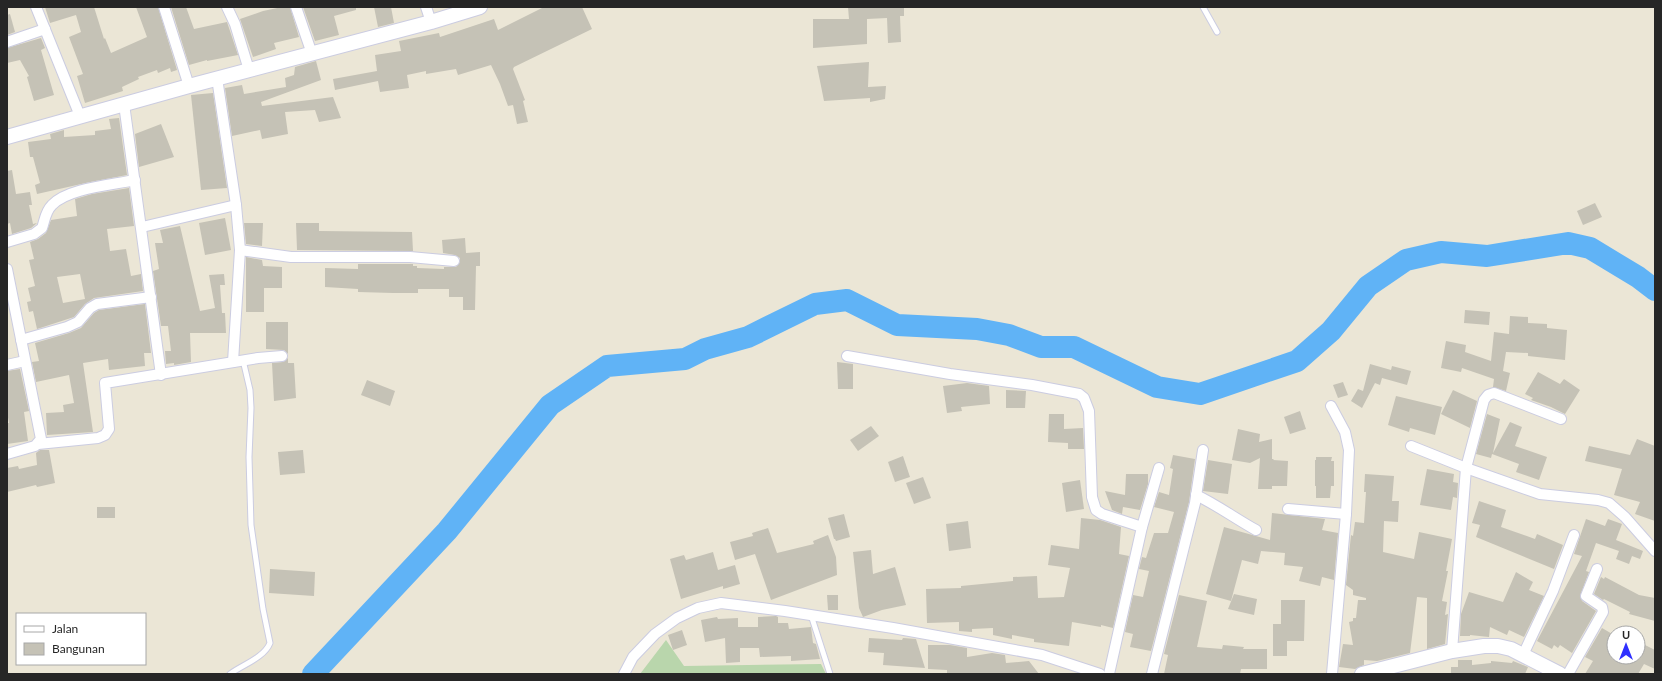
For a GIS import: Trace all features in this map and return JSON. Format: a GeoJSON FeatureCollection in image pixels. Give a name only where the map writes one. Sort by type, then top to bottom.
{"type":"FeatureCollection","features":[{"type":"Feature","properties":{"kind":"street"},"geometry":{"type":"LineString","coordinates":[[36,7],[80,116]]}},
{"type":"Feature","properties":{"kind":"street"},"geometry":{"type":"LineString","coordinates":[[164,7],[189,86]]}},
{"type":"Feature","properties":{"kind":"street"},"geometry":{"type":"LineString","coordinates":[[227,7],[235,24],[249,70]]}},
{"type":"Feature","properties":{"kind":"street"},"geometry":{"type":"LineString","coordinates":[[296,7],[312,54]]}},
{"type":"Feature","properties":{"kind":"street"},"geometry":{"type":"LineString","coordinates":[[426,7],[431,22]]}},
{"type":"Feature","properties":{"kind":"street"},"geometry":{"type":"LineString","coordinates":[[7,137],[217,78],[431,22],[480,7]]}},
{"type":"Feature","properties":{"kind":"street"},"geometry":{"type":"LineString","coordinates":[[7,42],[45,29]]}},
{"type":"Feature","properties":{"kind":"street"},"geometry":{"type":"LineString","coordinates":[[217,78],[236,205],[240,250],[238,361]]}},
{"type":"Feature","properties":{"kind":"street"},"geometry":{"type":"LineString","coordinates":[[124,104],[161,375]]}},
{"type":"Feature","properties":{"kind":"street"},"geometry":{"type":"LineString","coordinates":[[7,242],[34,234],[42,228],[46,214],[52,205],[61,198],[85,190],[135,180]]}},
{"type":"Feature","properties":{"kind":"street"},"geometry":{"type":"LineString","coordinates":[[142,227],[236,205]]}},
{"type":"Feature","properties":{"kind":"street"},"geometry":{"type":"LineString","coordinates":[[240,250],[290,257],[410,257],[454,261]]}},
{"type":"Feature","properties":{"kind":"street"},"geometry":{"type":"LineString","coordinates":[[7,269],[41,439],[38,444]]}},
{"type":"Feature","properties":{"kind":"street"},"geometry":{"type":"LineString","coordinates":[[21,340],[67,327],[78,322],[90,308],[97,304],[151,297]]}},
{"type":"Feature","properties":{"kind":"street"},"geometry":{"type":"LineString","coordinates":[[7,454],[38,444],[98,438],[105,435],[110,429],[105,383],[161,375],[238,361],[282,356]]}},
{"type":"Feature","properties":{"kind":"street"},"geometry":{"type":"LineString","coordinates":[[847,356],[950,374],[1032,385],[1079,394],[1084,398],[1089,412],[1092,497],[1096,510],[1102,514],[1142,527]]}},
{"type":"Feature","properties":{"kind":"street"},"geometry":{"type":"LineString","coordinates":[[7,365],[26,361]]}},
{"type":"Feature","properties":{"kind":"street"},"geometry":{"type":"LineString","coordinates":[[1452,651],[1466,468],[1484,400],[1491,393],[1561,419]]}},
{"type":"Feature","properties":{"kind":"street"},"geometry":{"type":"LineString","coordinates":[[1330,406],[1345,432],[1349,450],[1346,514],[1332,674]]}},
{"type":"Feature","properties":{"kind":"street"},"geometry":{"type":"LineString","coordinates":[[1411,446],[1466,468],[1540,494],[1598,500],[1609,503],[1625,517],[1655,551]]}},
{"type":"Feature","properties":{"kind":"street"},"geometry":{"type":"LineString","coordinates":[[1152,674],[1196,495],[1203,450]]}},
{"type":"Feature","properties":{"kind":"street"},"geometry":{"type":"LineString","coordinates":[[1109,674],[1142,527],[1159,468]]}},
{"type":"Feature","properties":{"kind":"street"},"geometry":{"type":"LineString","coordinates":[[1196,495],[1215,504],[1230,515],[1256,530]]}},
{"type":"Feature","properties":{"kind":"street"},"geometry":{"type":"LineString","coordinates":[[1288,509],[1346,514]]}},
{"type":"Feature","properties":{"kind":"street"},"geometry":{"type":"LineString","coordinates":[[1523,655],[1553,591],[1574,535]]}},
{"type":"Feature","properties":{"kind":"street"},"geometry":{"type":"LineString","coordinates":[[1362,674],[1469,647],[1498,646],[1511,649],[1560,674],[1603,612],[1602,607],[1586,596],[1597,569]]}},
{"type":"Feature","properties":{"kind":"street"},"geometry":{"type":"LineString","coordinates":[[624,674],[633,657],[655,634],[677,618],[698,608],[721,603],[748,605],[811,615],[1042,655],[1100,674]]}},
{"type":"Feature","properties":{"kind":"lane"},"geometry":{"type":"LineString","coordinates":[[1203,7],[1217,32]]}},
{"type":"Feature","properties":{"kind":"lane"},"geometry":{"type":"LineString","coordinates":[[230,674],[260,655],[269,647],[270,643],[263,609],[251,525],[249,457],[251,408],[250,390],[238,361]]}},
{"type":"Feature","properties":{"kind":"lane"},"geometry":{"type":"LineString","coordinates":[[811,615],[830,674]]}},
{"type":"Feature","properties":{"kind":"green space"},"geometry":{"type":"Polygon","coordinates":[[[666,640],[684,666],[821,664],[826,674],[640,674],[666,640]]]}},
{"type":"Feature","properties":{"kind":"building"},"geometry":{"type":"Polygon","coordinates":[[[45,7],[94,7],[104,39],[105,38],[111,53],[147,37],[136,7],[158,7],[177,70],[171,72],[170,68],[158,73],[157,70],[138,77],[139,79],[122,87],[123,91],[85,103],[77,76],[83,74],[69,37],[81,32],[76,15],[50,23],[45,7]]]}},
{"type":"Feature","properties":{"kind":"building"},"geometry":{"type":"Polygon","coordinates":[[[171,7],[186,7],[194,29],[227,22],[238,55],[207,60],[189,65],[171,7]]]}},
{"type":"Feature","properties":{"kind":"building"},"geometry":{"type":"Polygon","coordinates":[[[290,7],[299,37],[274,43],[276,49],[253,57],[240,19],[263,11],[290,7]]]}},
{"type":"Feature","properties":{"kind":"building"},"geometry":{"type":"Polygon","coordinates":[[[303,7],[356,7],[356,10],[334,16],[339,35],[315,41],[303,7]]]}},
{"type":"Feature","properties":{"kind":"building"},"geometry":{"type":"Polygon","coordinates":[[[374,7],[391,7],[394,23],[378,27],[374,7]]]}},
{"type":"Feature","properties":{"kind":"building"},"geometry":{"type":"Polygon","coordinates":[[[544,7],[582,7],[592,29],[514,67],[513,69],[525,100],[523,101],[528,122],[517,124],[513,105],[508,106],[491,65],[458,75],[456,69],[426,74],[426,71],[407,75],[409,88],[380,92],[378,81],[335,90],[333,79],[377,71],[375,55],[401,51],[399,41],[439,33],[440,37],[494,19],[498,30],[544,7]]]}},
{"type":"Feature","properties":{"kind":"building"},"geometry":{"type":"Polygon","coordinates":[[[848,7],[904,7],[904,16],[900,16],[901,42],[888,43],[887,18],[867,19],[867,44],[813,48],[813,19],[849,19],[848,7]]]}},
{"type":"Feature","properties":{"kind":"building"},"geometry":{"type":"Polygon","coordinates":[[[10,14],[15,32],[7,35],[7,15],[10,14]]]}},
{"type":"Feature","properties":{"kind":"building"},"geometry":{"type":"Polygon","coordinates":[[[41,38],[45,48],[41,50],[54,95],[34,101],[27,77],[29,76],[20,60],[7,63],[7,48],[41,38]]]}},
{"type":"Feature","properties":{"kind":"building"},"geometry":{"type":"Polygon","coordinates":[[[316,61],[321,80],[261,102],[262,106],[333,97],[341,118],[319,122],[315,110],[285,112],[288,134],[262,139],[260,130],[232,136],[225,88],[242,85],[244,94],[286,87],[285,78],[294,75],[295,67],[316,61]]]}},
{"type":"Feature","properties":{"kind":"building"},"geometry":{"type":"Polygon","coordinates":[[[869,62],[868,87],[886,86],[885,99],[870,102],[870,98],[824,101],[817,66],[869,62]]]}},
{"type":"Feature","properties":{"kind":"building"},"geometry":{"type":"Polygon","coordinates":[[[213,93],[227,188],[201,190],[191,95],[213,93]]]}},
{"type":"Feature","properties":{"kind":"building"},"geometry":{"type":"Polygon","coordinates":[[[119,118],[127,175],[37,194],[35,185],[40,183],[33,157],[30,157],[28,142],[51,139],[50,134],[64,130],[64,137],[95,135],[95,131],[111,129],[109,119],[119,118]]]}},
{"type":"Feature","properties":{"kind":"building"},"geometry":{"type":"Polygon","coordinates":[[[161,124],[174,157],[139,167],[135,134],[161,124]]]}},
{"type":"Feature","properties":{"kind":"building"},"geometry":{"type":"Polygon","coordinates":[[[12,170],[16,194],[30,192],[32,205],[29,205],[33,224],[37,223],[31,228],[12,234],[10,223],[7,224],[7,171],[12,170]]]}},
{"type":"Feature","properties":{"kind":"building"},"geometry":{"type":"Polygon","coordinates":[[[129,188],[134,226],[107,229],[110,251],[126,249],[131,276],[141,274],[143,291],[94,298],[85,304],[74,317],[37,329],[33,311],[29,312],[27,302],[31,301],[28,288],[35,286],[29,260],[34,259],[30,242],[38,239],[46,233],[51,220],[77,216],[75,199],[92,194],[129,188]],[[80,274],[57,277],[63,303],[85,299],[80,274]]]}},
{"type":"Feature","properties":{"kind":"building"},"geometry":{"type":"Polygon","coordinates":[[[1595,203],[1602,217],[1583,225],[1577,211],[1595,203]]]}},
{"type":"Feature","properties":{"kind":"building"},"geometry":{"type":"Polygon","coordinates":[[[225,218],[231,250],[205,255],[199,223],[225,218]]]}},
{"type":"Feature","properties":{"kind":"building"},"geometry":{"type":"Polygon","coordinates":[[[244,223],[263,223],[262,246],[246,244],[244,223]]]}},
{"type":"Feature","properties":{"kind":"building"},"geometry":{"type":"Polygon","coordinates":[[[296,223],[319,223],[319,231],[412,232],[413,251],[297,250],[296,223]]]}},
{"type":"Feature","properties":{"kind":"building"},"geometry":{"type":"Polygon","coordinates":[[[180,226],[200,311],[215,308],[209,275],[224,274],[225,285],[220,285],[222,313],[225,313],[226,333],[190,333],[191,362],[174,365],[174,363],[166,364],[165,351],[171,351],[168,326],[161,326],[153,271],[159,269],[155,243],[163,243],[160,230],[180,226]]]}},
{"type":"Feature","properties":{"kind":"building"},"geometry":{"type":"Polygon","coordinates":[[[465,238],[466,253],[480,252],[480,266],[476,266],[475,310],[463,310],[463,297],[449,297],[449,289],[418,289],[418,293],[393,293],[358,292],[358,289],[325,287],[325,268],[358,269],[358,264],[413,264],[413,266],[417,266],[417,268],[444,269],[444,267],[456,267],[460,262],[460,258],[455,255],[443,253],[442,240],[465,238]]]}},
{"type":"Feature","properties":{"kind":"building"},"geometry":{"type":"Polygon","coordinates":[[[246,257],[262,260],[263,266],[282,267],[282,288],[264,288],[264,312],[246,312],[246,257]]]}},
{"type":"Feature","properties":{"kind":"building"},"geometry":{"type":"Polygon","coordinates":[[[145,304],[151,353],[144,353],[145,366],[109,370],[108,359],[83,363],[93,432],[47,435],[46,413],[64,412],[63,405],[74,403],[69,375],[36,382],[32,362],[39,361],[35,343],[81,328],[94,313],[99,310],[145,304]]]}},
{"type":"Feature","properties":{"kind":"building"},"geometry":{"type":"Polygon","coordinates":[[[1465,310],[1490,312],[1489,325],[1464,323],[1465,310]]]}},
{"type":"Feature","properties":{"kind":"building"},"geometry":{"type":"Polygon","coordinates":[[[1510,316],[1528,317],[1528,323],[1547,324],[1547,328],[1567,330],[1565,360],[1528,356],[1528,353],[1506,352],[1503,371],[1510,373],[1506,391],[1493,387],[1494,379],[1462,368],[1461,372],[1441,368],[1446,341],[1466,345],[1465,352],[1491,361],[1494,332],[1509,334],[1510,316]]]}},
{"type":"Feature","properties":{"kind":"building"},"geometry":{"type":"Polygon","coordinates":[[[266,322],[288,322],[288,354],[284,350],[266,349],[266,322]]]}},
{"type":"Feature","properties":{"kind":"building"},"geometry":{"type":"Polygon","coordinates":[[[288,358],[288,363],[294,363],[296,398],[274,401],[272,363],[283,362],[288,358]]]}},
{"type":"Feature","properties":{"kind":"building"},"geometry":{"type":"Polygon","coordinates":[[[837,362],[853,364],[853,389],[838,389],[837,362]]]}},
{"type":"Feature","properties":{"kind":"building"},"geometry":{"type":"Polygon","coordinates":[[[1370,364],[1391,370],[1392,366],[1411,371],[1407,385],[1382,378],[1380,385],[1375,383],[1362,408],[1351,401],[1358,389],[1363,391],[1370,364]]]}},
{"type":"Feature","properties":{"kind":"building"},"geometry":{"type":"Polygon","coordinates":[[[20,369],[29,411],[24,412],[28,441],[7,444],[7,423],[9,423],[7,412],[7,371],[20,369]]]}},
{"type":"Feature","properties":{"kind":"building"},"geometry":{"type":"Polygon","coordinates":[[[1538,372],[1560,384],[1564,379],[1580,390],[1565,414],[1531,400],[1533,398],[1525,394],[1538,372]]]}},
{"type":"Feature","properties":{"kind":"building"},"geometry":{"type":"Polygon","coordinates":[[[367,380],[395,391],[390,406],[361,395],[367,380]]]}},
{"type":"Feature","properties":{"kind":"building"},"geometry":{"type":"Polygon","coordinates":[[[1343,382],[1348,395],[1338,398],[1333,385],[1343,382]]]}},
{"type":"Feature","properties":{"kind":"building"},"geometry":{"type":"Polygon","coordinates":[[[967,383],[989,386],[990,404],[961,407],[962,411],[947,413],[943,386],[967,383]]]}},
{"type":"Feature","properties":{"kind":"building"},"geometry":{"type":"Polygon","coordinates":[[[1006,390],[1026,391],[1025,408],[1006,408],[1006,390]]]}},
{"type":"Feature","properties":{"kind":"building"},"geometry":{"type":"Polygon","coordinates":[[[1453,390],[1477,401],[1470,428],[1441,414],[1453,390]]]}},
{"type":"Feature","properties":{"kind":"building"},"geometry":{"type":"Polygon","coordinates":[[[1396,396],[1442,407],[1435,435],[1410,428],[1409,432],[1388,425],[1396,396]]]}},
{"type":"Feature","properties":{"kind":"building"},"geometry":{"type":"Polygon","coordinates":[[[1300,411],[1306,429],[1290,434],[1284,417],[1300,411]]]}},
{"type":"Feature","properties":{"kind":"building"},"geometry":{"type":"Polygon","coordinates":[[[1049,414],[1064,414],[1064,429],[1083,428],[1084,449],[1068,449],[1068,443],[1048,442],[1049,414]]]}},
{"type":"Feature","properties":{"kind":"building"},"geometry":{"type":"Polygon","coordinates":[[[1487,414],[1500,419],[1493,453],[1510,422],[1522,427],[1515,446],[1547,457],[1539,480],[1516,472],[1519,464],[1492,454],[1491,458],[1476,454],[1487,414]]]}},
{"type":"Feature","properties":{"kind":"building"},"geometry":{"type":"Polygon","coordinates":[[[871,426],[879,436],[858,451],[850,440],[871,426]]]}},
{"type":"Feature","properties":{"kind":"building"},"geometry":{"type":"Polygon","coordinates":[[[1238,429],[1260,434],[1259,442],[1272,439],[1272,459],[1288,461],[1287,486],[1272,486],[1272,489],[1258,489],[1260,458],[1250,463],[1232,460],[1238,429]]]}},
{"type":"Feature","properties":{"kind":"building"},"geometry":{"type":"Polygon","coordinates":[[[1637,439],[1655,446],[1655,521],[1635,514],[1640,502],[1614,495],[1622,469],[1585,461],[1589,446],[1630,455],[1637,439]]]}},
{"type":"Feature","properties":{"kind":"building"},"geometry":{"type":"Polygon","coordinates":[[[40,450],[49,450],[55,483],[37,487],[36,485],[7,492],[7,468],[18,466],[19,469],[37,465],[36,453],[40,450]]]}},
{"type":"Feature","properties":{"kind":"building"},"geometry":{"type":"Polygon","coordinates":[[[303,450],[305,473],[280,475],[278,452],[303,450]]]}},
{"type":"Feature","properties":{"kind":"building"},"geometry":{"type":"Polygon","coordinates":[[[1173,455],[1195,459],[1189,502],[1151,651],[1130,647],[1133,634],[1125,632],[1133,595],[1143,597],[1149,571],[1139,569],[1142,557],[1146,558],[1154,533],[1168,533],[1174,512],[1154,507],[1159,492],[1169,495],[1173,469],[1170,468],[1173,455]]]}},
{"type":"Feature","properties":{"kind":"building"},"geometry":{"type":"Polygon","coordinates":[[[903,456],[910,477],[895,482],[888,462],[903,456]]]}},
{"type":"Feature","properties":{"kind":"building"},"geometry":{"type":"Polygon","coordinates":[[[1316,457],[1332,457],[1331,461],[1334,461],[1334,486],[1331,486],[1330,498],[1316,498],[1316,457]]]}},
{"type":"Feature","properties":{"kind":"building"},"geometry":{"type":"Polygon","coordinates":[[[1208,460],[1232,464],[1228,494],[1203,491],[1208,460]]]}},
{"type":"Feature","properties":{"kind":"building"},"geometry":{"type":"Polygon","coordinates":[[[1427,469],[1454,474],[1453,482],[1458,483],[1457,498],[1453,497],[1451,510],[1420,505],[1427,469]]]}},
{"type":"Feature","properties":{"kind":"building"},"geometry":{"type":"Polygon","coordinates":[[[1126,474],[1148,474],[1148,484],[1140,510],[1123,507],[1122,514],[1112,510],[1105,491],[1125,495],[1126,474]]]}},
{"type":"Feature","properties":{"kind":"building"},"geometry":{"type":"Polygon","coordinates":[[[1365,474],[1394,476],[1392,501],[1399,501],[1398,522],[1384,521],[1383,552],[1414,559],[1419,532],[1452,539],[1442,601],[1447,602],[1445,615],[1448,614],[1445,644],[1427,649],[1427,598],[1417,597],[1410,653],[1377,661],[1364,660],[1364,665],[1355,669],[1339,667],[1343,644],[1353,645],[1349,622],[1353,621],[1353,618],[1356,618],[1358,600],[1366,600],[1366,598],[1353,595],[1353,590],[1346,585],[1351,535],[1353,536],[1355,522],[1364,523],[1366,492],[1364,492],[1365,474]]]}},
{"type":"Feature","properties":{"kind":"building"},"geometry":{"type":"Polygon","coordinates":[[[923,477],[931,498],[914,504],[906,483],[923,477]]]}},
{"type":"Feature","properties":{"kind":"building"},"geometry":{"type":"Polygon","coordinates":[[[1080,480],[1084,509],[1066,512],[1062,483],[1080,480]]]}},
{"type":"Feature","properties":{"kind":"building"},"geometry":{"type":"Polygon","coordinates":[[[1479,501],[1506,510],[1501,527],[1535,539],[1537,534],[1563,545],[1554,569],[1476,537],[1480,525],[1472,523],[1479,501]]]}},
{"type":"Feature","properties":{"kind":"building"},"geometry":{"type":"Polygon","coordinates":[[[97,507],[115,507],[115,518],[97,518],[97,507]]]}},
{"type":"Feature","properties":{"kind":"building"},"geometry":{"type":"Polygon","coordinates":[[[1272,513],[1325,519],[1322,530],[1338,533],[1334,580],[1322,577],[1320,586],[1299,581],[1303,567],[1284,565],[1285,553],[1261,551],[1258,564],[1242,560],[1231,601],[1206,594],[1224,527],[1270,540],[1272,513]]]}},
{"type":"Feature","properties":{"kind":"building"},"geometry":{"type":"Polygon","coordinates":[[[844,514],[850,537],[836,541],[834,539],[828,518],[844,514]]]}},
{"type":"Feature","properties":{"kind":"building"},"geometry":{"type":"Polygon","coordinates":[[[1081,518],[1100,520],[1121,527],[1119,554],[1129,556],[1113,628],[1101,625],[1101,627],[1072,622],[1069,646],[1034,642],[1034,639],[1012,635],[1012,639],[993,635],[993,628],[972,629],[972,632],[959,631],[959,622],[927,623],[926,589],[961,588],[961,586],[1013,581],[1013,577],[1037,576],[1038,598],[1064,597],[1070,568],[1048,565],[1051,545],[1079,549],[1081,518]]]}},
{"type":"Feature","properties":{"kind":"building"},"geometry":{"type":"Polygon","coordinates":[[[1586,519],[1605,526],[1608,519],[1622,524],[1616,540],[1643,551],[1640,559],[1632,556],[1629,564],[1616,559],[1619,551],[1596,543],[1586,571],[1589,572],[1580,596],[1582,601],[1596,611],[1572,653],[1560,645],[1558,648],[1554,645],[1552,649],[1537,641],[1582,556],[1574,554],[1586,519]]]}},
{"type":"Feature","properties":{"kind":"building"},"geometry":{"type":"Polygon","coordinates":[[[968,521],[971,548],[949,551],[946,524],[968,521]]]}},
{"type":"Feature","properties":{"kind":"building"},"geometry":{"type":"Polygon","coordinates":[[[768,528],[777,553],[814,544],[813,541],[828,535],[836,557],[837,575],[771,600],[755,554],[735,560],[730,542],[753,536],[752,533],[768,528]]]}},
{"type":"Feature","properties":{"kind":"building"},"geometry":{"type":"Polygon","coordinates":[[[871,550],[873,574],[895,567],[906,605],[882,610],[863,617],[859,608],[853,552],[871,550]]]}},
{"type":"Feature","properties":{"kind":"building"},"geometry":{"type":"Polygon","coordinates":[[[713,552],[718,570],[735,565],[740,584],[723,589],[723,586],[681,599],[670,559],[684,555],[686,560],[713,552]]]}},
{"type":"Feature","properties":{"kind":"building"},"geometry":{"type":"Polygon","coordinates":[[[270,569],[315,572],[314,596],[269,593],[270,569]]]}},
{"type":"Feature","properties":{"kind":"building"},"geometry":{"type":"Polygon","coordinates":[[[1516,572],[1533,582],[1529,590],[1544,596],[1524,637],[1509,630],[1507,635],[1490,627],[1489,637],[1470,635],[1460,636],[1461,614],[1469,592],[1503,602],[1516,572]]]}},
{"type":"Feature","properties":{"kind":"building"},"geometry":{"type":"Polygon","coordinates":[[[1601,577],[1604,579],[1605,577],[1639,595],[1655,598],[1655,621],[1629,614],[1630,612],[1604,599],[1603,600],[1594,594],[1601,577]]]}},
{"type":"Feature","properties":{"kind":"building"},"geometry":{"type":"Polygon","coordinates":[[[1234,594],[1257,599],[1254,615],[1228,609],[1234,594]]]}},
{"type":"Feature","properties":{"kind":"building"},"geometry":{"type":"Polygon","coordinates":[[[827,595],[838,595],[838,610],[828,610],[827,595]]]}},
{"type":"Feature","properties":{"kind":"building"},"geometry":{"type":"Polygon","coordinates":[[[1179,595],[1207,601],[1197,647],[1222,649],[1223,645],[1244,647],[1243,649],[1267,649],[1267,669],[1241,669],[1240,674],[1164,674],[1168,655],[1164,654],[1179,595]]]}},
{"type":"Feature","properties":{"kind":"building"},"geometry":{"type":"Polygon","coordinates":[[[1281,600],[1305,600],[1304,641],[1287,641],[1287,656],[1273,656],[1273,624],[1281,624],[1281,600]]]}},
{"type":"Feature","properties":{"kind":"building"},"geometry":{"type":"Polygon","coordinates":[[[717,617],[718,619],[738,618],[738,627],[758,627],[758,617],[778,617],[778,623],[788,623],[789,629],[811,627],[813,643],[816,644],[820,659],[791,661],[791,656],[760,657],[759,648],[740,648],[740,662],[726,663],[725,638],[705,642],[701,620],[717,617]]]}},
{"type":"Feature","properties":{"kind":"building"},"geometry":{"type":"Polygon","coordinates":[[[1602,628],[1606,630],[1606,665],[1643,665],[1638,674],[1585,674],[1593,661],[1585,657],[1602,628]]]}},
{"type":"Feature","properties":{"kind":"building"},"geometry":{"type":"Polygon","coordinates":[[[682,630],[687,645],[673,650],[668,635],[682,630]]]}},
{"type":"Feature","properties":{"kind":"building"},"geometry":{"type":"Polygon","coordinates":[[[869,638],[902,640],[903,638],[916,639],[925,668],[883,665],[884,653],[868,652],[869,638]]]}},
{"type":"Feature","properties":{"kind":"building"},"geometry":{"type":"Polygon","coordinates":[[[928,645],[950,645],[967,648],[967,657],[992,653],[1005,655],[1006,663],[1029,661],[1039,674],[947,674],[947,670],[928,669],[928,645]]]}},
{"type":"Feature","properties":{"kind":"building"},"geometry":{"type":"Polygon","coordinates":[[[1646,646],[1655,650],[1655,669],[1646,665],[1646,646]]]}},
{"type":"Feature","properties":{"kind":"building"},"geometry":{"type":"Polygon","coordinates":[[[1458,660],[1472,660],[1472,665],[1491,663],[1491,661],[1512,663],[1513,661],[1528,667],[1525,674],[1451,674],[1451,667],[1458,667],[1458,660]]]}},
{"type":"Feature","properties":{"kind":"waterway"},"geometry":{"type":"LineString","coordinates":[[313,674],[447,531],[550,405],[607,366],[685,359],[705,349],[748,337],[815,304],[847,300],[897,325],[977,329],[1009,335],[1041,347],[1074,347],[1157,387],[1200,394],[1297,361],[1331,331],[1368,286],[1406,260],[1441,252],[1487,256],[1568,243],[1590,248],[1638,277],[1655,290]]}}]}
